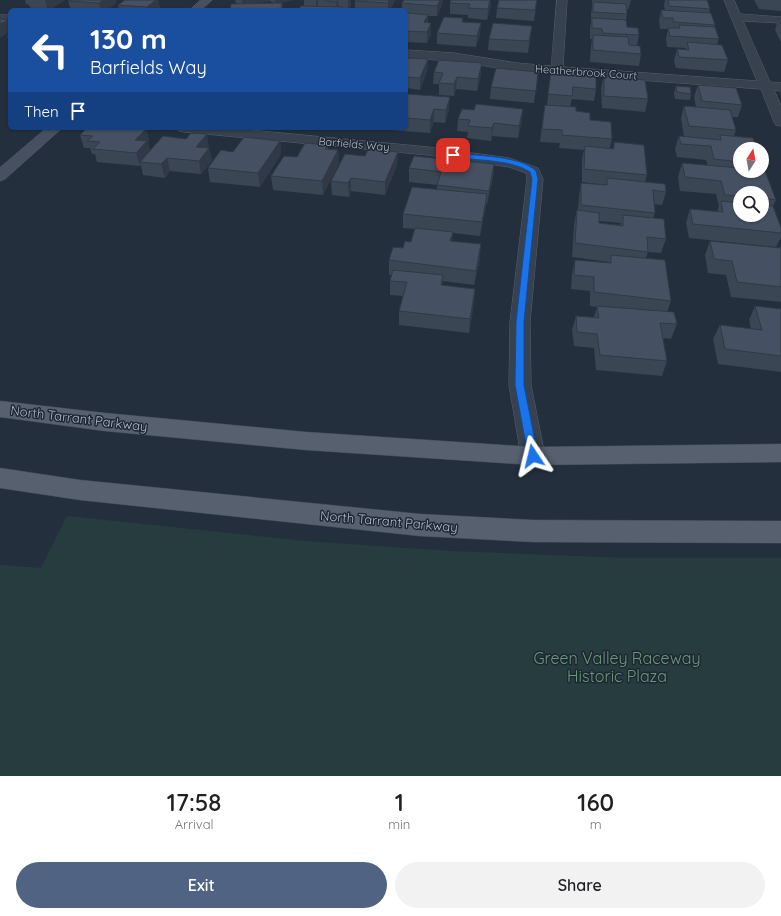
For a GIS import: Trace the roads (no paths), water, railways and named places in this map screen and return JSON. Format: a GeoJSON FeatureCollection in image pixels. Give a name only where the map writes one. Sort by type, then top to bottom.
{"type":"FeatureCollection","features":[{"type":"Feature","properties":{"kind":"main road"},"geometry":{"type":"LineString","coordinates":[[197,8],[207,0]]}},
{"type":"Feature","properties":{"kind":"main road"},"geometry":{"type":"LineString","coordinates":[[0,176],[53,130]]}},
{"type":"Feature","properties":{"kind":"main road","name":"North Tarrant Parkway"},"geometry":{"type":"LineString","coordinates":[[0,408],[105,422],[306,441],[533,456],[781,453]]}},
{"type":"Feature","properties":{"kind":"main road","name":"North Tarrant Parkway"},"geometry":{"type":"LineString","coordinates":[[0,478],[80,490],[420,525],[533,531],[781,532]]}},
{"type":"Feature","properties":{"kind":"street"},"geometry":{"type":"LineString","coordinates":[[557,70],[562,0]]}},
{"type":"Feature","properties":{"kind":"street"},"geometry":{"type":"LineString","coordinates":[[729,0],[767,86],[781,122]]}},
{"type":"Feature","properties":{"kind":"street"},"geometry":{"type":"LineString","coordinates":[[736,17],[781,20]]}},
{"type":"Feature","properties":{"kind":"street","name":"Heatherbrook Court"},"geometry":{"type":"LineString","coordinates":[[408,54],[454,58],[517,67],[781,87]]}},
{"type":"Feature","properties":{"kind":"street","name":"Barfields Way"},"geometry":{"type":"LineString","coordinates":[[205,130],[428,151],[523,165],[533,171],[535,179],[520,322],[520,385],[533,456]]}},
{"type":"Feature","properties":{"kind":"park label","name":"Green Valley Raceway Historic Plaza"},"geometry":{"type":"Point","coordinates":[617,667]}}]}
